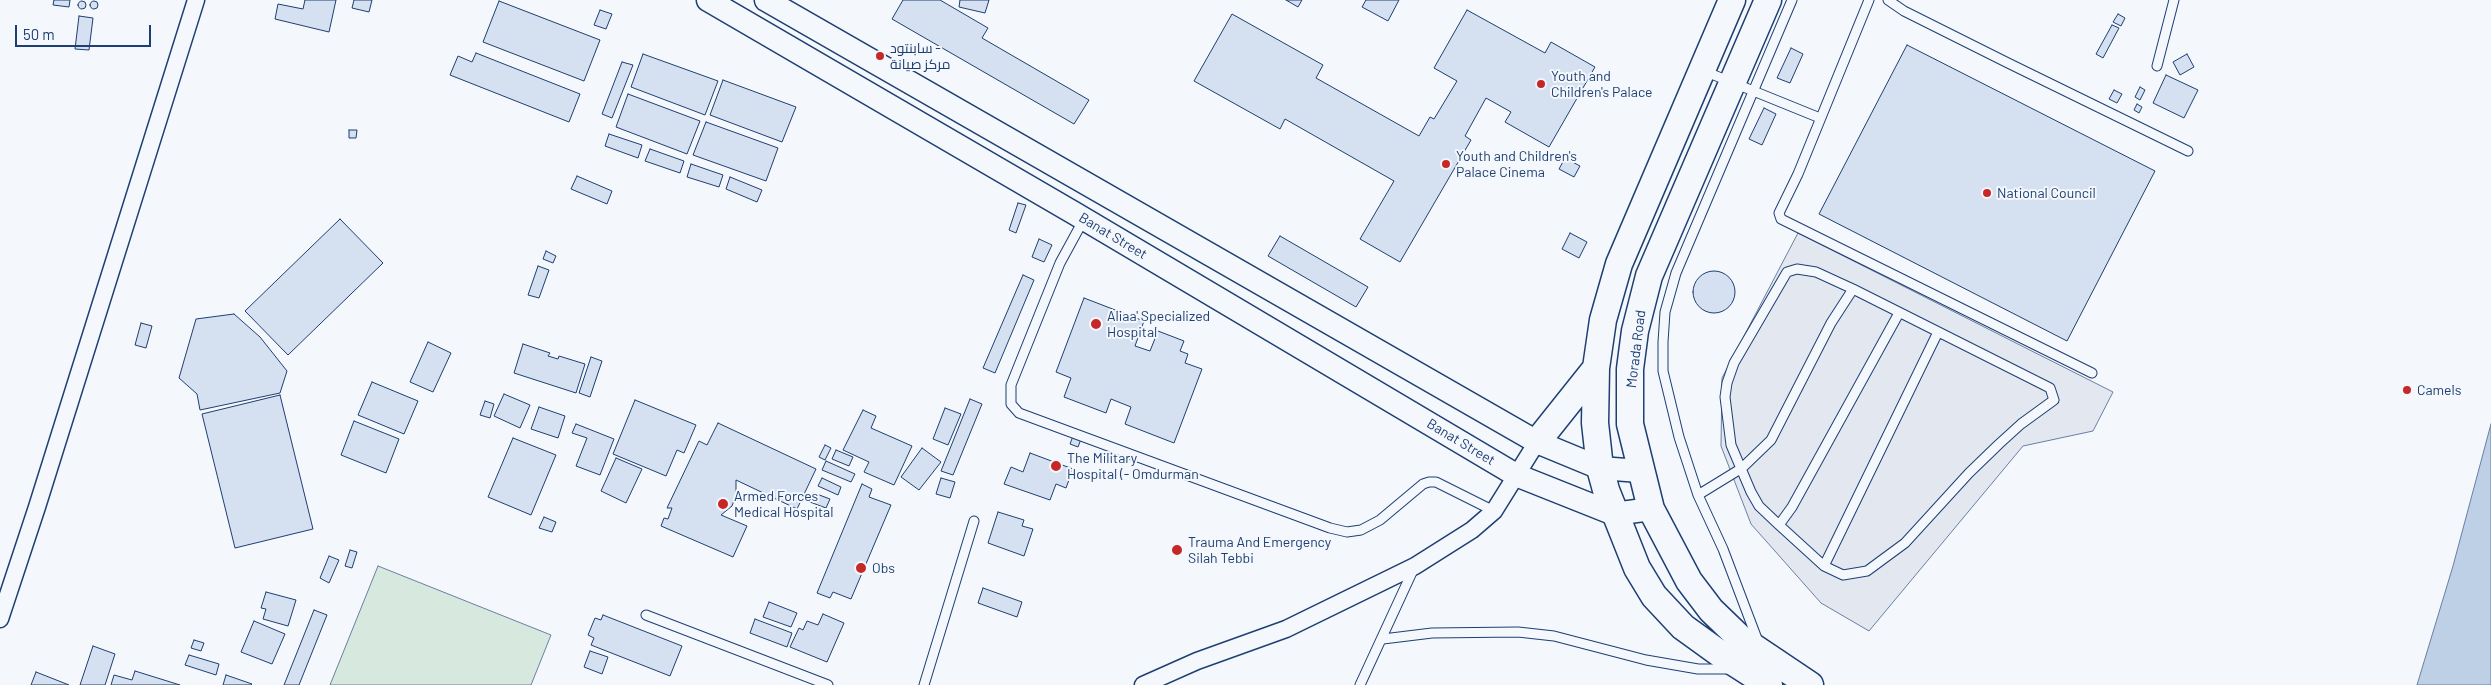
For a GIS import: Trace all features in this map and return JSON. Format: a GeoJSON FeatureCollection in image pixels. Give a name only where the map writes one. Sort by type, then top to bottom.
{"type":"FeatureCollection","features":[{"type":"Feature","properties":{"kind":"main road","name":"Banat Street"},"geometry":{"type":"LineString","coordinates":[[708,0],[1084,219],[1516,475],[1614,514]]}},
{"type":"Feature","properties":{"kind":"main road"},"geometry":{"type":"LineString","coordinates":[[766,0],[1537,442],[1600,468],[1640,471]]}},
{"type":"Feature","properties":{"kind":"main road","name":"Morada Road"},"geometry":{"type":"LineString","coordinates":[[1732,0],[1619,264],[1603,320],[1596,368],[1595,423],[1600,468],[1614,514],[1637,568],[1654,596],[1683,627],[1753,661],[1810,685]]}},
{"type":"Feature","properties":{"kind":"main road","name":"Morada Road"},"geometry":{"type":"LineString","coordinates":[[1768,0],[1743,85],[1649,276],[1641,306],[1630,369],[1630,415],[1640,471],[1652,508],[1689,581],[1711,610],[1740,638],[1769,685]]}},
{"type":"Feature","properties":{"kind":"main road"},"geometry":{"type":"LineString","coordinates":[[1537,442],[1596,368]]}},
{"type":"Feature","properties":{"kind":"main road"},"geometry":{"type":"LineString","coordinates":[[1614,514],[1652,508]]}},
{"type":"Feature","properties":{"kind":"street"},"geometry":{"type":"LineString","coordinates":[[0,619],[38,507],[196,0]]}},
{"type":"Feature","properties":{"kind":"street"},"geometry":{"type":"LineString","coordinates":[[1143,685],[1197,661],[1286,629],[1415,566],[1472,530],[1494,511],[1537,442]]}},
{"type":"Feature","properties":{"kind":"lane"},"geometry":{"type":"LineString","coordinates":[[1383,639],[1432,634],[1518,632],[1554,636],[1646,660],[1698,669],[1753,661],[1733,575],[1698,495],[1668,396],[1663,371],[1665,312],[1676,273],[1743,85],[1792,0]]}},
{"type":"Feature","properties":{"kind":"lane"},"geometry":{"type":"LineString","coordinates":[[1869,0],[1779,213],[1781,219],[2092,372]]}},
{"type":"Feature","properties":{"kind":"lane"},"geometry":{"type":"LineString","coordinates":[[1888,0],[1904,11],[2188,151]]}},
{"type":"Feature","properties":{"kind":"lane"},"geometry":{"type":"LineString","coordinates":[[2157,66],[2174,0]]}},
{"type":"Feature","properties":{"kind":"lane"},"geometry":{"type":"LineString","coordinates":[[1702,70],[1743,85],[1820,118]]}},
{"type":"Feature","properties":{"kind":"lane"},"geometry":{"type":"LineString","coordinates":[[1084,219],[1060,263],[1011,385],[1011,404],[1019,414],[1330,528],[1347,532],[1362,530],[1380,520],[1423,484],[1430,482],[1436,482],[1494,511]]}},
{"type":"Feature","properties":{"kind":"lane"},"geometry":{"type":"LineString","coordinates":[[1797,269],[1816,272],[1853,289],[2050,388],[2054,400],[2021,424],[1999,444],[1905,543],[1867,571],[1843,575],[1824,566],[1758,506],[1731,445],[1725,398],[1727,383],[1734,363],[1786,272],[1797,269]]}},
{"type":"Feature","properties":{"kind":"lane"},"geometry":{"type":"LineString","coordinates":[[1698,495],[1742,468],[1771,440],[1830,323],[1853,289]]}},
{"type":"Feature","properties":{"kind":"lane"},"geometry":{"type":"LineString","coordinates":[[1779,524],[1792,507],[1820,458],[1899,313]]}},
{"type":"Feature","properties":{"kind":"lane"},"geometry":{"type":"LineString","coordinates":[[1824,566],[1938,332]]}},
{"type":"Feature","properties":{"kind":"lane"},"geometry":{"type":"LineString","coordinates":[[924,685],[974,521]]}},
{"type":"Feature","properties":{"kind":"lane"},"geometry":{"type":"LineString","coordinates":[[1360,685],[1383,639],[1415,566]]}},
{"type":"Feature","properties":{"kind":"lane"},"geometry":{"type":"LineString","coordinates":[[646,615],[828,685]]}},
{"type":"Feature","properties":{"kind":"shaded area"},"geometry":{"type":"Polygon","coordinates":[[[1798,233],[2113,392],[2093,431],[2023,446],[1869,631],[1821,603],[1751,524],[1721,446],[1722,378],[1798,233]]]}},
{"type":"Feature","properties":{"kind":"shaded area"},"geometry":{"type":"Polygon","coordinates":[[[378,566],[551,635],[531,685],[330,685],[378,566]]]}},
{"type":"Feature","properties":{"kind":"water"},"geometry":{"type":"Polygon","coordinates":[[[2491,424],[2491,685],[2417,685],[2453,566],[2491,424]]]}},
{"type":"Feature","properties":{"kind":"building"},"geometry":{"type":"Polygon","coordinates":[[[54,0],[70,0],[69,7],[53,5],[54,0]]]}},
{"type":"Feature","properties":{"kind":"building"},"geometry":{"type":"Polygon","coordinates":[[[305,0],[336,0],[329,32],[275,19],[278,4],[303,9],[305,0]]]}},
{"type":"Feature","properties":{"kind":"building"},"geometry":{"type":"Polygon","coordinates":[[[354,0],[372,0],[369,12],[352,8],[354,0]]]}},
{"type":"Feature","properties":{"kind":"building"},"geometry":{"type":"Polygon","coordinates":[[[903,0],[940,0],[988,28],[982,38],[1089,100],[1074,124],[892,19],[903,0]]]}},
{"type":"Feature","properties":{"kind":"building"},"geometry":{"type":"Polygon","coordinates":[[[960,0],[989,0],[985,13],[959,7],[960,0]]]}},
{"type":"Feature","properties":{"kind":"building"},"geometry":{"type":"Polygon","coordinates":[[[1286,0],[1302,0],[1298,7],[1286,0]]]}},
{"type":"Feature","properties":{"kind":"building"},"geometry":{"type":"Polygon","coordinates":[[[1366,0],[1399,0],[1388,21],[1362,7],[1366,0]]]}},
{"type":"Feature","properties":{"kind":"building"},"geometry":{"type":"Polygon","coordinates":[[[82,1],[86,5],[82,9],[78,5],[82,1]]]}},
{"type":"Feature","properties":{"kind":"building"},"geometry":{"type":"Polygon","coordinates":[[[94,1],[98,5],[94,9],[90,5],[94,1]]]}},
{"type":"Feature","properties":{"kind":"building"},"geometry":{"type":"Polygon","coordinates":[[[499,1],[600,40],[584,81],[483,42],[499,1]]]}},
{"type":"Feature","properties":{"kind":"building"},"geometry":{"type":"Polygon","coordinates":[[[600,10],[612,14],[606,29],[594,25],[600,10]]]}},
{"type":"Feature","properties":{"kind":"building"},"geometry":{"type":"Polygon","coordinates":[[[1467,10],[1545,53],[1551,42],[1595,67],[1549,147],[1505,122],[1511,112],[1486,98],[1465,136],[1471,140],[1400,262],[1360,239],[1394,181],[1285,119],[1280,129],[1194,81],[1232,14],[1323,65],[1316,78],[1419,136],[1430,117],[1434,119],[1457,81],[1434,68],[1467,10]]]}},
{"type":"Feature","properties":{"kind":"building"},"geometry":{"type":"Polygon","coordinates":[[[2118,14],[2125,18],[2121,26],[2113,22],[2118,14]]]}},
{"type":"Feature","properties":{"kind":"building"},"geometry":{"type":"Polygon","coordinates":[[[79,16],[93,18],[89,50],[75,49],[79,16]]]}},
{"type":"Feature","properties":{"kind":"building"},"geometry":{"type":"Polygon","coordinates":[[[2112,25],[2119,28],[2103,58],[2096,54],[2112,25]]]}},
{"type":"Feature","properties":{"kind":"building","name":"National Council"},"geometry":{"type":"Polygon","coordinates":[[[1907,45],[2155,171],[2067,341],[1819,214],[1907,45]]]}},
{"type":"Feature","properties":{"kind":"building"},"geometry":{"type":"Polygon","coordinates":[[[1791,48],[1803,54],[1790,83],[1777,78],[1791,48]]]}},
{"type":"Feature","properties":{"kind":"building"},"geometry":{"type":"Polygon","coordinates":[[[476,53],[580,94],[569,122],[450,75],[458,56],[472,62],[476,53]]]}},
{"type":"Feature","properties":{"kind":"building"},"geometry":{"type":"Polygon","coordinates":[[[643,54],[718,81],[705,115],[631,87],[643,54]]]}},
{"type":"Feature","properties":{"kind":"building"},"geometry":{"type":"Polygon","coordinates":[[[2187,54],[2194,67],[2180,75],[2173,62],[2187,54]]]}},
{"type":"Feature","properties":{"kind":"building"},"geometry":{"type":"Polygon","coordinates":[[[622,62],[633,65],[612,118],[602,114],[622,62]]]}},
{"type":"Feature","properties":{"kind":"building"},"geometry":{"type":"Polygon","coordinates":[[[2166,75],[2198,90],[2184,118],[2153,103],[2166,75]]]}},
{"type":"Feature","properties":{"kind":"building"},"geometry":{"type":"Polygon","coordinates":[[[723,80],[796,107],[782,142],[710,115],[723,80]]]}},
{"type":"Feature","properties":{"kind":"building"},"geometry":{"type":"Polygon","coordinates":[[[2140,87],[2145,90],[2140,100],[2135,97],[2140,87]]]}},
{"type":"Feature","properties":{"kind":"building"},"geometry":{"type":"Polygon","coordinates":[[[2114,90],[2122,94],[2117,103],[2109,99],[2114,90]]]}},
{"type":"Feature","properties":{"kind":"building"},"geometry":{"type":"Polygon","coordinates":[[[628,94],[700,121],[687,154],[616,127],[628,94]]]}},
{"type":"Feature","properties":{"kind":"building"},"geometry":{"type":"Polygon","coordinates":[[[2137,104],[2142,107],[2139,113],[2134,110],[2137,104]]]}},
{"type":"Feature","properties":{"kind":"building"},"geometry":{"type":"Polygon","coordinates":[[[1764,108],[1776,114],[1762,145],[1749,139],[1764,108]]]}},
{"type":"Feature","properties":{"kind":"building"},"geometry":{"type":"Polygon","coordinates":[[[706,122],[778,148],[766,181],[693,155],[706,122]]]}},
{"type":"Feature","properties":{"kind":"building"},"geometry":{"type":"Polygon","coordinates":[[[349,130],[357,130],[356,138],[349,138],[349,130]]]}},
{"type":"Feature","properties":{"kind":"building"},"geometry":{"type":"Polygon","coordinates":[[[609,134],[642,145],[638,158],[605,146],[609,134]]]}},
{"type":"Feature","properties":{"kind":"building"},"geometry":{"type":"Polygon","coordinates":[[[650,149],[684,161],[680,173],[645,161],[650,149]]]}},
{"type":"Feature","properties":{"kind":"building"},"geometry":{"type":"Polygon","coordinates":[[[1565,158],[1580,166],[1574,177],[1559,169],[1565,158]]]}},
{"type":"Feature","properties":{"kind":"building"},"geometry":{"type":"Polygon","coordinates":[[[691,164],[723,175],[719,187],[687,177],[691,164]]]}},
{"type":"Feature","properties":{"kind":"building"},"geometry":{"type":"Polygon","coordinates":[[[577,176],[612,191],[607,204],[571,189],[577,176]]]}},
{"type":"Feature","properties":{"kind":"building"},"geometry":{"type":"Polygon","coordinates":[[[730,177],[762,190],[757,202],[726,189],[730,177]]]}},
{"type":"Feature","properties":{"kind":"building"},"geometry":{"type":"Polygon","coordinates":[[[1018,203],[1026,205],[1016,233],[1009,230],[1018,203]]]}},
{"type":"Feature","properties":{"kind":"building"},"geometry":{"type":"Polygon","coordinates":[[[340,219],[383,263],[288,355],[245,311],[340,219]]]}},
{"type":"Feature","properties":{"kind":"building"},"geometry":{"type":"Polygon","coordinates":[[[1570,233],[1587,242],[1579,258],[1562,249],[1570,233]]]}},
{"type":"Feature","properties":{"kind":"building"},"geometry":{"type":"Polygon","coordinates":[[[1280,236],[1368,287],[1356,307],[1268,256],[1280,236]]]}},
{"type":"Feature","properties":{"kind":"building"},"geometry":{"type":"Polygon","coordinates":[[[1039,239],[1052,245],[1044,262],[1032,257],[1039,239]]]}},
{"type":"Feature","properties":{"kind":"building"},"geometry":{"type":"Polygon","coordinates":[[[546,251],[556,256],[553,263],[543,259],[546,251]]]}},
{"type":"Feature","properties":{"kind":"building"},"geometry":{"type":"Polygon","coordinates":[[[538,266],[549,270],[539,298],[528,295],[538,266]]]}},
{"type":"Feature","properties":{"kind":"building"},"geometry":{"type":"Polygon","coordinates":[[[1714,271],[1729,277],[1735,292],[1729,307],[1714,313],[1699,307],[1693,292],[1699,277],[1714,271]]]}},
{"type":"Feature","properties":{"kind":"building"},"geometry":{"type":"Polygon","coordinates":[[[1023,275],[1034,280],[995,373],[983,368],[1023,275]]]}},
{"type":"Feature","properties":{"kind":"building"},"geometry":{"type":"Polygon","coordinates":[[[1084,298],[1144,321],[1135,346],[1150,351],[1158,331],[1184,341],[1180,351],[1188,354],[1185,363],[1202,369],[1174,443],[1125,424],[1131,407],[1111,399],[1106,413],[1064,397],[1071,378],[1056,372],[1084,298]]]}},
{"type":"Feature","properties":{"kind":"building"},"geometry":{"type":"Polygon","coordinates":[[[234,314],[260,337],[287,371],[280,393],[200,410],[197,394],[179,378],[196,319],[234,314]]]}},
{"type":"Feature","properties":{"kind":"building"},"geometry":{"type":"Polygon","coordinates":[[[141,323],[152,326],[146,348],[135,345],[141,323]]]}},
{"type":"Feature","properties":{"kind":"building"},"geometry":{"type":"Polygon","coordinates":[[[428,342],[451,353],[433,392],[410,382],[428,342]]]}},
{"type":"Feature","properties":{"kind":"building"},"geometry":{"type":"Polygon","coordinates":[[[523,344],[550,353],[548,356],[558,359],[559,356],[585,364],[576,393],[514,373],[523,344]]]}},
{"type":"Feature","properties":{"kind":"building"},"geometry":{"type":"Polygon","coordinates":[[[591,357],[602,361],[590,397],[579,393],[591,357]]]}},
{"type":"Feature","properties":{"kind":"building"},"geometry":{"type":"Polygon","coordinates":[[[372,382],[418,401],[404,434],[358,415],[372,382]]]}},
{"type":"Feature","properties":{"kind":"building"},"geometry":{"type":"Polygon","coordinates":[[[504,394],[530,405],[520,428],[494,416],[504,394]]]}},
{"type":"Feature","properties":{"kind":"building"},"geometry":{"type":"Polygon","coordinates":[[[280,395],[313,529],[235,548],[202,414],[280,395]]]}},
{"type":"Feature","properties":{"kind":"building"},"geometry":{"type":"Polygon","coordinates":[[[970,399],[982,404],[953,475],[941,471],[970,399]]]}},
{"type":"Feature","properties":{"kind":"building"},"geometry":{"type":"Polygon","coordinates":[[[635,400],[696,425],[684,453],[677,450],[666,476],[613,454],[635,400]]]}},
{"type":"Feature","properties":{"kind":"building"},"geometry":{"type":"Polygon","coordinates":[[[485,401],[494,404],[490,418],[480,415],[485,401]]]}},
{"type":"Feature","properties":{"kind":"building"},"geometry":{"type":"Polygon","coordinates":[[[539,407],[565,416],[558,438],[531,429],[539,407]]]}},
{"type":"Feature","properties":{"kind":"building"},"geometry":{"type":"Polygon","coordinates":[[[945,408],[961,414],[948,445],[933,439],[945,408]]]}},
{"type":"Feature","properties":{"kind":"building"},"geometry":{"type":"Polygon","coordinates":[[[863,410],[876,416],[871,428],[912,446],[894,485],[864,472],[869,462],[843,450],[863,410]]]}},
{"type":"Feature","properties":{"kind":"building"},"geometry":{"type":"Polygon","coordinates":[[[354,421],[399,439],[386,473],[341,455],[354,421]]]}},
{"type":"Feature","properties":{"kind":"building"},"geometry":{"type":"Polygon","coordinates":[[[718,423],[816,469],[797,509],[736,480],[736,495],[732,506],[721,515],[747,526],[733,557],[661,526],[664,518],[668,519],[672,508],[667,508],[699,441],[707,445],[718,423]]]}},
{"type":"Feature","properties":{"kind":"building"},"geometry":{"type":"Polygon","coordinates":[[[576,424],[614,439],[600,475],[576,466],[587,438],[572,433],[576,424]]]}},
{"type":"Feature","properties":{"kind":"building"},"geometry":{"type":"Polygon","coordinates":[[[1073,436],[1081,439],[1078,447],[1070,444],[1073,436]]]}},
{"type":"Feature","properties":{"kind":"building"},"geometry":{"type":"Polygon","coordinates":[[[513,438],[556,455],[531,515],[488,497],[513,438]]]}},
{"type":"Feature","properties":{"kind":"building"},"geometry":{"type":"Polygon","coordinates":[[[825,445],[831,448],[825,460],[819,457],[825,445]]]}},
{"type":"Feature","properties":{"kind":"building"},"geometry":{"type":"Polygon","coordinates":[[[922,448],[941,462],[919,490],[901,477],[922,448]]]}},
{"type":"Feature","properties":{"kind":"building"},"geometry":{"type":"Polygon","coordinates":[[[836,450],[853,457],[849,466],[832,459],[836,450]]]}},
{"type":"Feature","properties":{"kind":"building"},"geometry":{"type":"Polygon","coordinates":[[[1030,453],[1073,469],[1066,488],[1056,484],[1050,500],[1004,484],[1011,467],[1023,472],[1030,453]]]}},
{"type":"Feature","properties":{"kind":"building"},"geometry":{"type":"Polygon","coordinates":[[[616,458],[642,469],[626,503],[601,491],[616,458]]]}},
{"type":"Feature","properties":{"kind":"building"},"geometry":{"type":"Polygon","coordinates":[[[826,461],[855,474],[851,482],[822,470],[826,461]]]}},
{"type":"Feature","properties":{"kind":"building"},"geometry":{"type":"Polygon","coordinates":[[[822,478],[841,487],[838,495],[818,486],[822,478]]]}},
{"type":"Feature","properties":{"kind":"building"},"geometry":{"type":"Polygon","coordinates":[[[941,478],[955,482],[950,498],[936,494],[941,478]]]}},
{"type":"Feature","properties":{"kind":"building"},"geometry":{"type":"Polygon","coordinates":[[[862,484],[872,489],[869,497],[891,505],[851,599],[833,592],[830,598],[817,593],[862,484]]]}},
{"type":"Feature","properties":{"kind":"building"},"geometry":{"type":"Polygon","coordinates":[[[814,493],[830,499],[826,508],[810,502],[814,493]]]}},
{"type":"Feature","properties":{"kind":"building"},"geometry":{"type":"Polygon","coordinates":[[[998,512],[1024,520],[1022,526],[1033,529],[1024,556],[988,543],[998,512]]]}},
{"type":"Feature","properties":{"kind":"building"},"geometry":{"type":"Polygon","coordinates":[[[544,517],[556,522],[552,532],[539,528],[544,517]]]}},
{"type":"Feature","properties":{"kind":"building"},"geometry":{"type":"Polygon","coordinates":[[[350,550],[357,552],[352,568],[345,566],[350,550]]]}},
{"type":"Feature","properties":{"kind":"building"},"geometry":{"type":"Polygon","coordinates":[[[329,556],[339,560],[329,583],[320,578],[329,556]]]}},
{"type":"Feature","properties":{"kind":"building"},"geometry":{"type":"Polygon","coordinates":[[[983,588],[1022,602],[1017,617],[978,603],[983,588]]]}},
{"type":"Feature","properties":{"kind":"building"},"geometry":{"type":"Polygon","coordinates":[[[266,592],[296,600],[288,626],[263,619],[266,609],[261,608],[266,592]]]}},
{"type":"Feature","properties":{"kind":"building"},"geometry":{"type":"Polygon","coordinates":[[[769,602],[797,613],[791,627],[763,617],[769,602]]]}},
{"type":"Feature","properties":{"kind":"building"},"geometry":{"type":"Polygon","coordinates":[[[314,610],[327,615],[299,685],[284,685],[314,610]]]}},
{"type":"Feature","properties":{"kind":"building"},"geometry":{"type":"Polygon","coordinates":[[[823,614],[844,623],[827,662],[790,647],[799,628],[803,630],[807,621],[818,625],[823,614]]]}},
{"type":"Feature","properties":{"kind":"building"},"geometry":{"type":"Polygon","coordinates":[[[603,615],[682,646],[670,676],[591,645],[594,638],[588,635],[595,618],[601,620],[603,615]]]}},
{"type":"Feature","properties":{"kind":"building"},"geometry":{"type":"Polygon","coordinates":[[[755,619],[792,633],[787,647],[750,633],[755,619]]]}},
{"type":"Feature","properties":{"kind":"building"},"geometry":{"type":"Polygon","coordinates":[[[254,621],[285,634],[272,664],[241,652],[254,621]]]}},
{"type":"Feature","properties":{"kind":"building"},"geometry":{"type":"Polygon","coordinates":[[[194,640],[204,643],[201,651],[191,648],[194,640]]]}},
{"type":"Feature","properties":{"kind":"building"},"geometry":{"type":"Polygon","coordinates":[[[93,646],[115,654],[105,685],[80,685],[93,646]]]}},
{"type":"Feature","properties":{"kind":"building"},"geometry":{"type":"Polygon","coordinates":[[[590,651],[608,657],[602,674],[584,667],[590,651]]]}},
{"type":"Feature","properties":{"kind":"building"},"geometry":{"type":"Polygon","coordinates":[[[189,655],[219,664],[216,675],[185,665],[189,655]]]}},
{"type":"Feature","properties":{"kind":"building"},"geometry":{"type":"Polygon","coordinates":[[[135,671],[180,685],[111,685],[114,675],[132,680],[135,671]]]}},
{"type":"Feature","properties":{"kind":"building"},"geometry":{"type":"Polygon","coordinates":[[[36,672],[69,685],[31,685],[36,672]]]}},
{"type":"Feature","properties":{"kind":"building"},"geometry":{"type":"Polygon","coordinates":[[[226,675],[252,684],[223,685],[226,675]]]}},
{"type":"Feature","properties":{"kind":"place","name":"سابنتود - مركز صيانة"},"geometry":{"type":"Point","coordinates":[880,56]}},
{"type":"Feature","properties":{"kind":"place","name":"Youth and Children's Palace"},"geometry":{"type":"Point","coordinates":[1541,84]}},
{"type":"Feature","properties":{"kind":"place","name":"Youth and Children's Palace Cinema"},"geometry":{"type":"Point","coordinates":[1446,164]}},
{"type":"Feature","properties":{"kind":"place","name":"National Council"},"geometry":{"type":"Point","coordinates":[1987,193]}},
{"type":"Feature","properties":{"kind":"place","name":"Aliaa' Specialized Hospital"},"geometry":{"type":"Point","coordinates":[1096,324]}},
{"type":"Feature","properties":{"kind":"place","name":"Camels"},"geometry":{"type":"Point","coordinates":[2407,390]}},
{"type":"Feature","properties":{"kind":"place","name":"The Military Hospital (- Omdurman"},"geometry":{"type":"Point","coordinates":[1056,466]}},
{"type":"Feature","properties":{"kind":"place","name":"Armed Forces Medical Hospital"},"geometry":{"type":"Point","coordinates":[723,504]}},
{"type":"Feature","properties":{"kind":"place","name":"Trauma And Emergency Silah Tebbi"},"geometry":{"type":"Point","coordinates":[1177,550]}},
{"type":"Feature","properties":{"kind":"place","name":"Obs"},"geometry":{"type":"Point","coordinates":[861,568]}}]}
